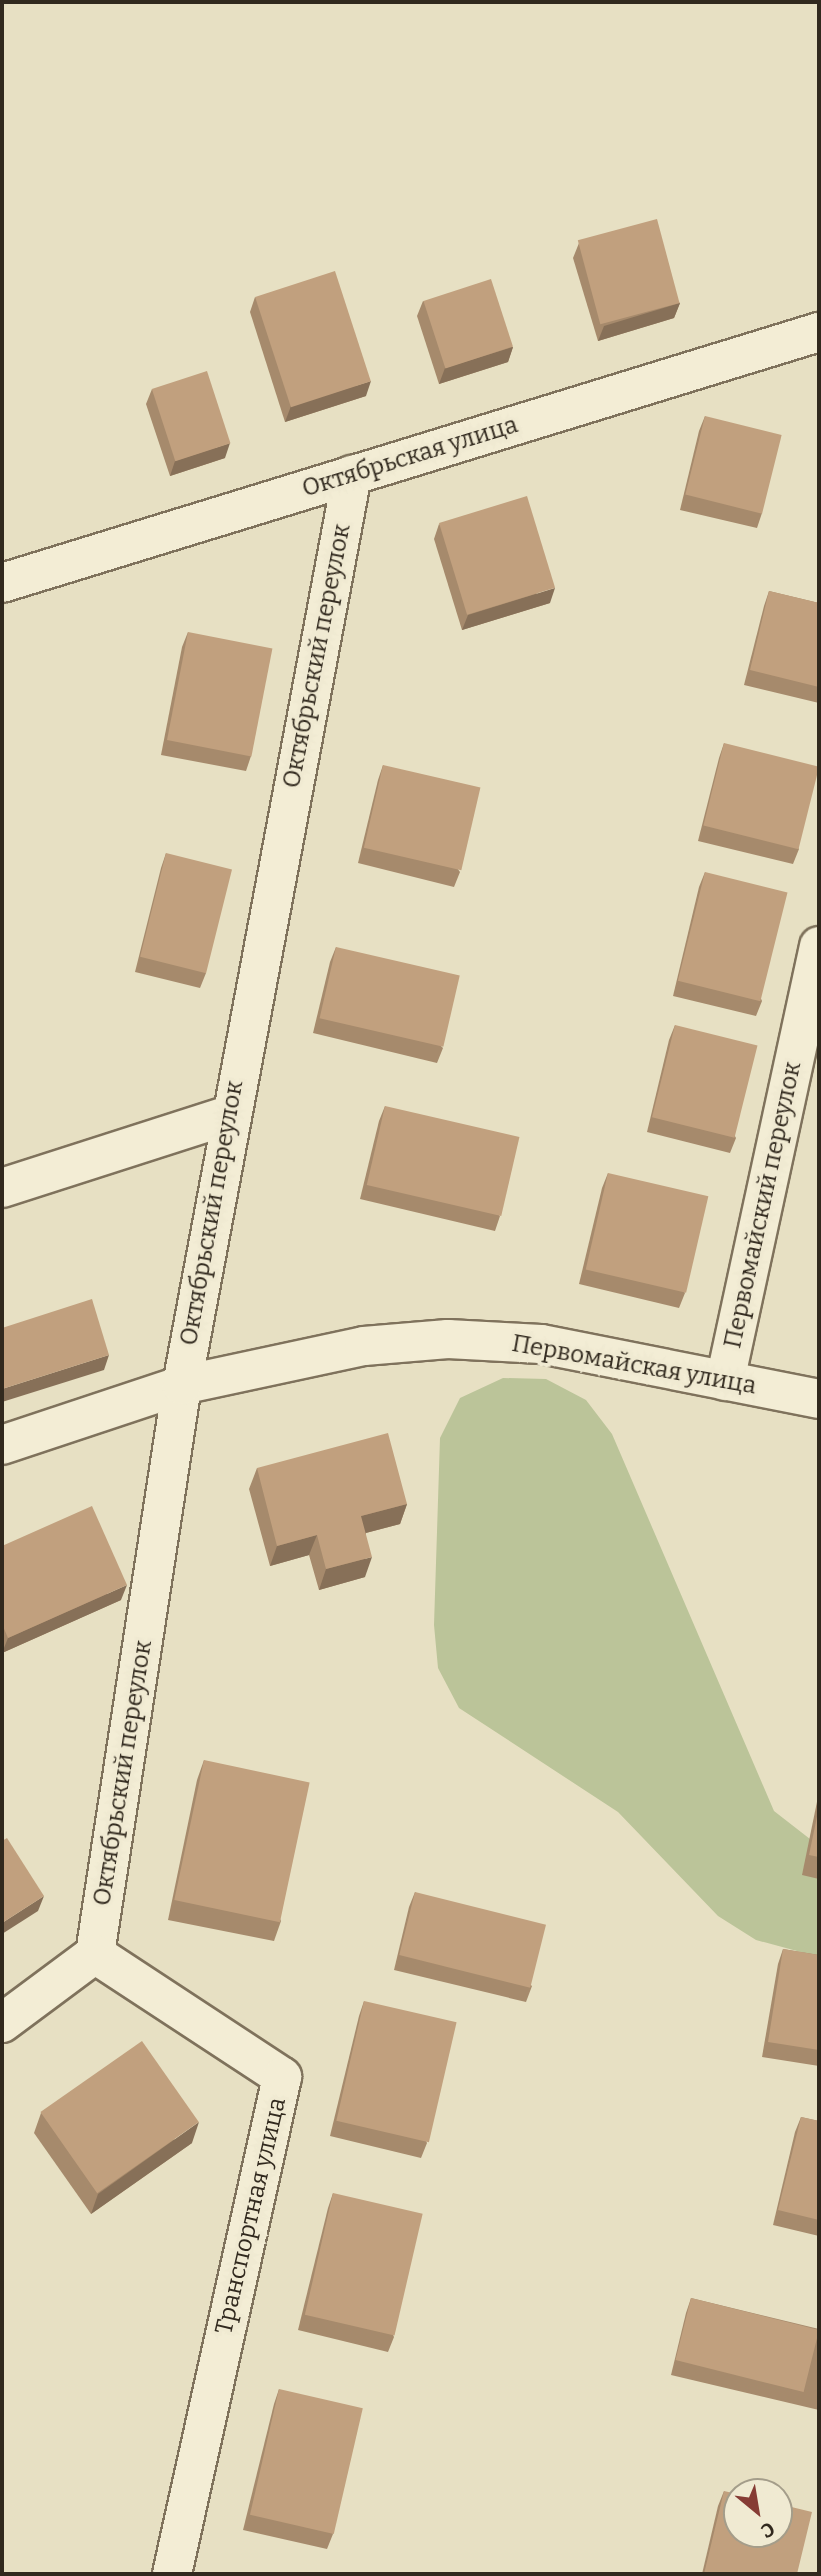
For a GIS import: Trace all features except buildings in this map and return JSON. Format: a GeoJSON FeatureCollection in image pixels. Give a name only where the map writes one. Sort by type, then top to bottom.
{"type":"FeatureCollection","features":[{"type":"Feature","properties":{"kind":"street","name":"Октябрьская улица"},"geometry":{"type":"LineString","coordinates":[[2,583],[819,332]]}},
{"type":"Feature","properties":{"kind":"street","name":"Октябрьский переулок"},"geometry":{"type":"LineString","coordinates":[[95,1954],[182,1385],[230,1115],[352,475]]}},
{"type":"Feature","properties":{"kind":"street","name":"Первомайский переулок"},"geometry":{"type":"LineString","coordinates":[[725,1381],[819,946]]}},
{"type":"Feature","properties":{"kind":"street"},"geometry":{"type":"LineString","coordinates":[[2,1188],[230,1115]]}},
{"type":"Feature","properties":{"kind":"street","name":"Первомайская улица"},"geometry":{"type":"LineString","coordinates":[[2,1446],[182,1385],[364,1346],[448,1339],[541,1345],[819,1399]]}},
{"type":"Feature","properties":{"kind":"street"},"geometry":{"type":"LineString","coordinates":[[2,2023],[95,1954]]}},
{"type":"Feature","properties":{"kind":"street","name":"Транспортная улица"},"geometry":{"type":"LineString","coordinates":[[95,1954],[282,2077],[172,2574]]}},
{"type":"Feature","properties":{"kind":"green space"},"geometry":{"type":"Polygon","coordinates":[[[503,1378],[546,1379],[586,1400],[612,1434],[774,1811],[819,1846],[819,1957],[756,1940],[718,1916],[618,1812],[459,1708],[438,1668],[434,1625],[440,1438],[460,1398],[503,1378]]]}}]}
